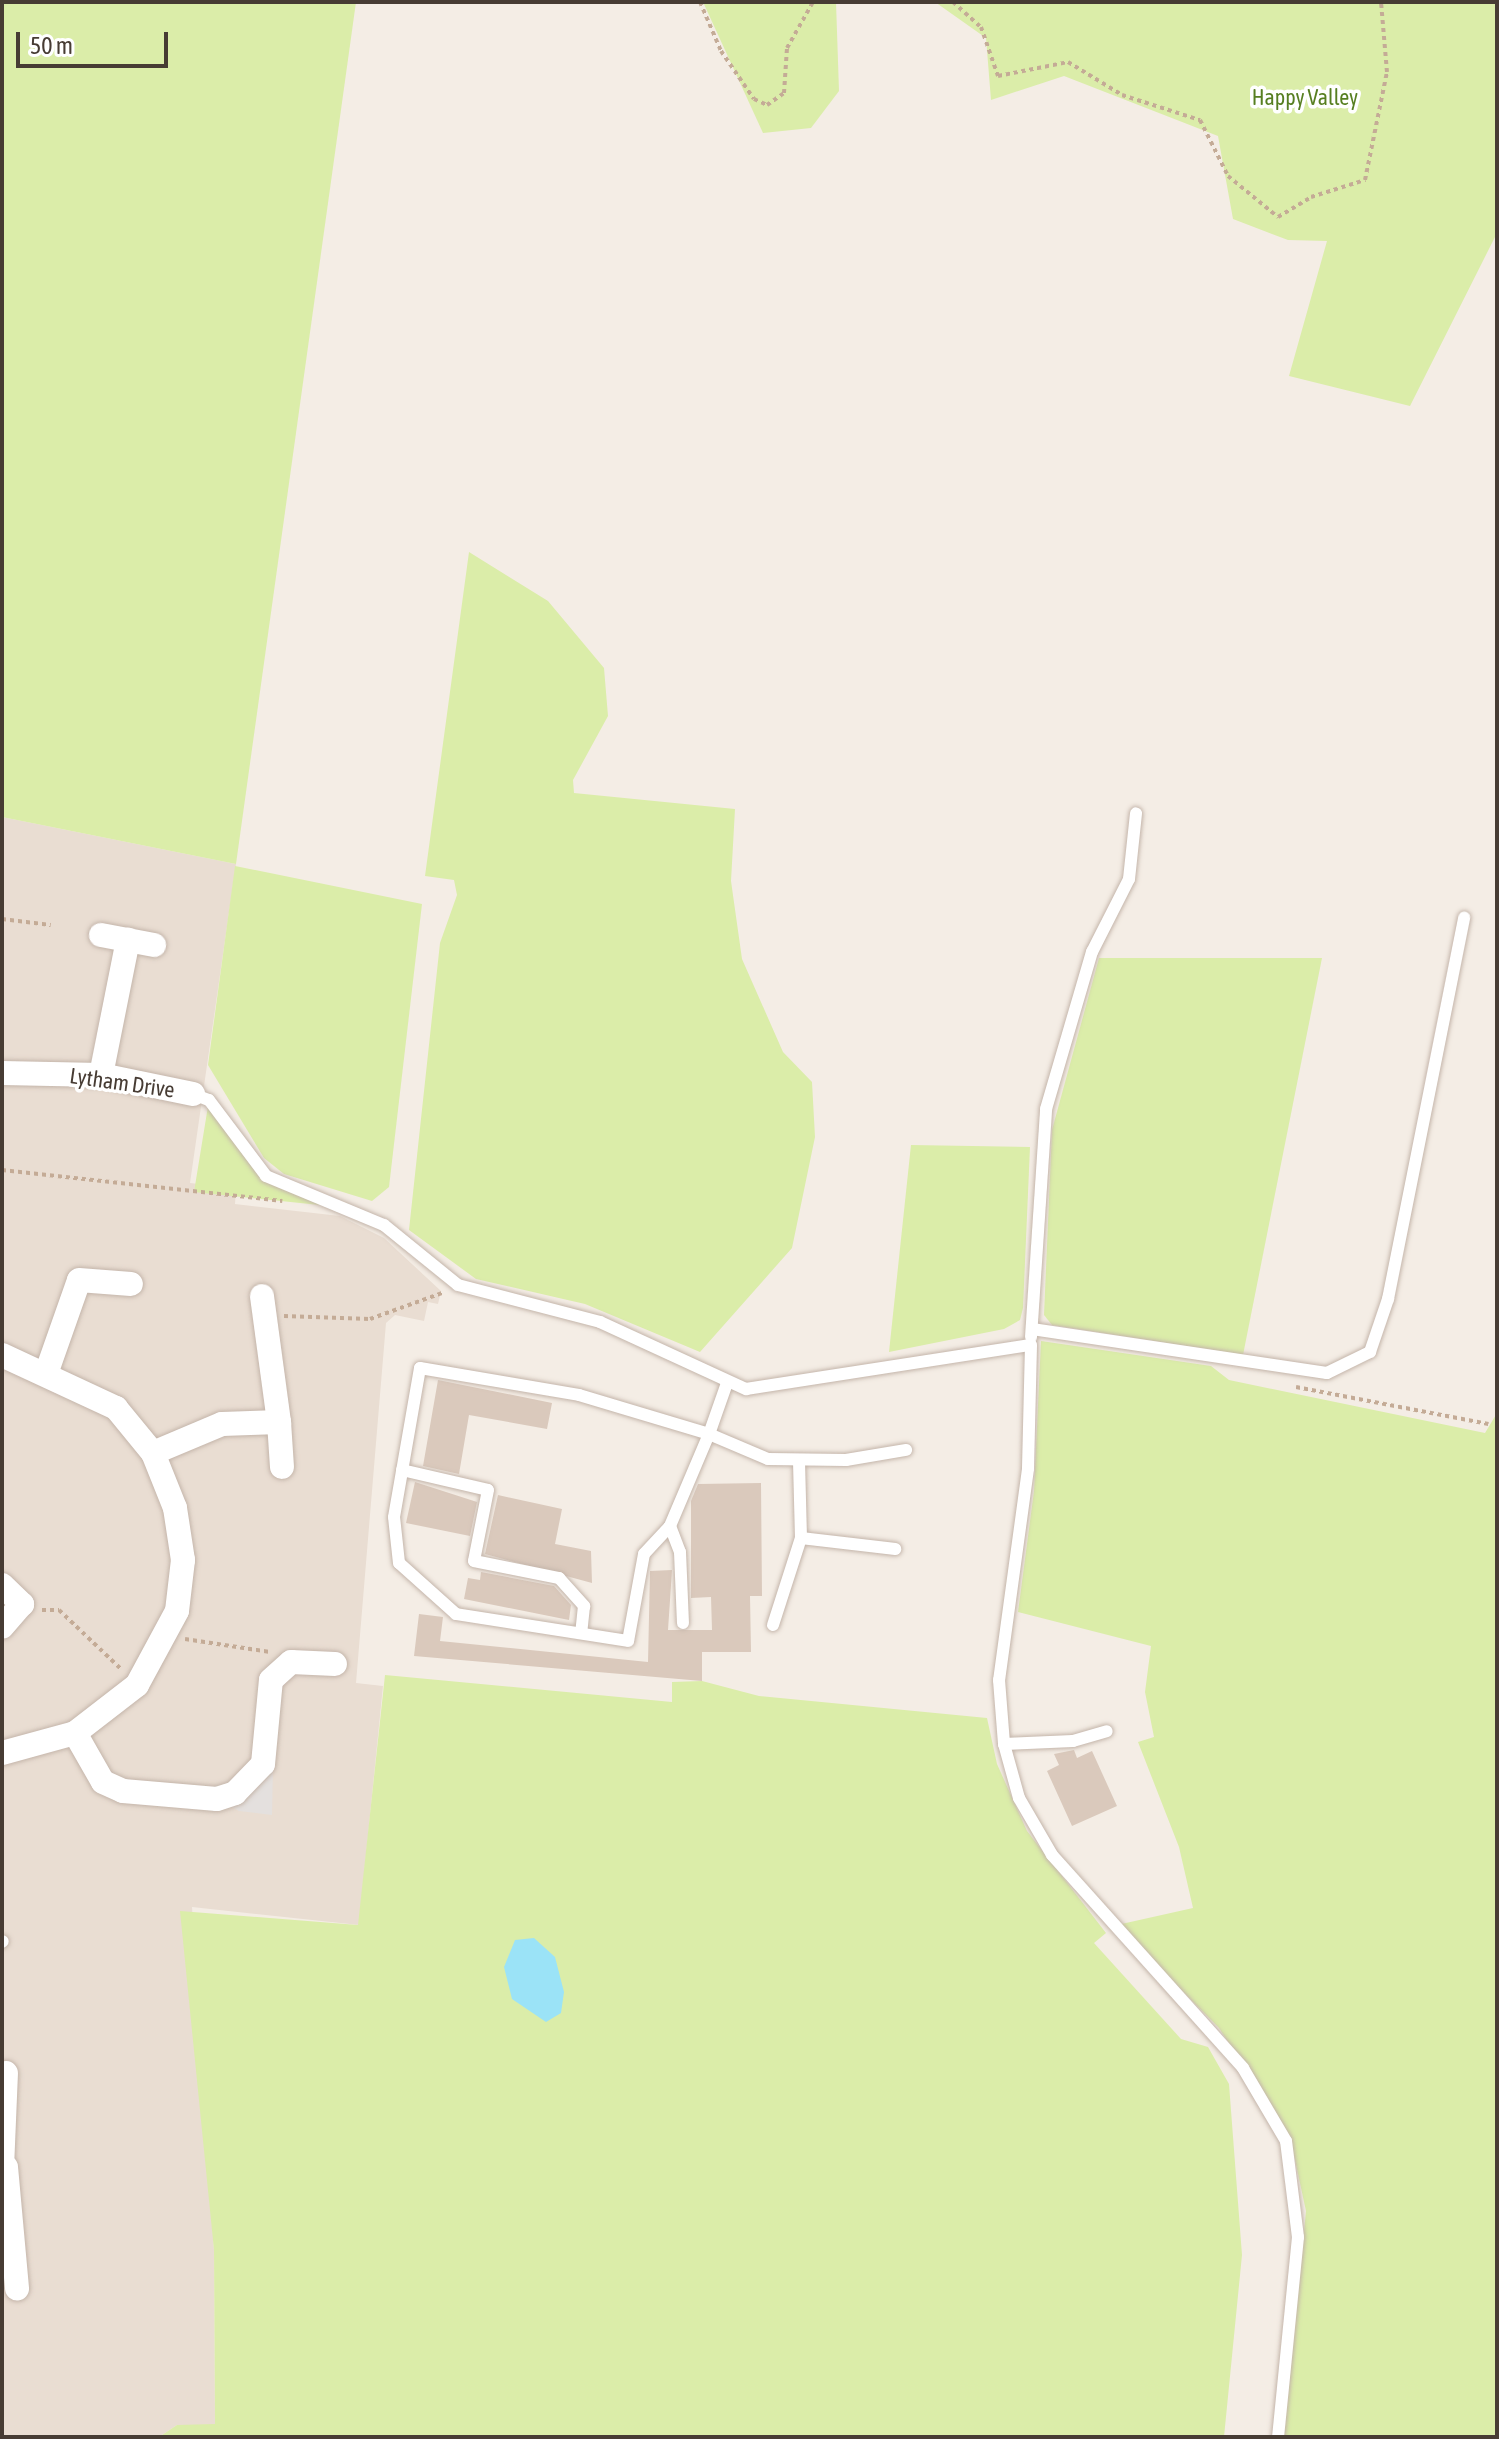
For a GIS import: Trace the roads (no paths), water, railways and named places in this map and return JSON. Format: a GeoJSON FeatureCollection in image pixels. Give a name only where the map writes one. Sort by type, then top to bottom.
{"type":"FeatureCollection","features":[{"type":"Feature","properties":{"kind":"street"},"geometry":{"type":"LineString","coordinates":[[101,935],[154,945]]}},
{"type":"Feature","properties":{"kind":"street"},"geometry":{"type":"LineString","coordinates":[[101,1075],[128,940]]}},
{"type":"Feature","properties":{"kind":"street","name":"Lytham Drive"},"geometry":{"type":"LineString","coordinates":[[2,1073],[101,1075],[193,1094]]}},
{"type":"Feature","properties":{"kind":"street"},"geometry":{"type":"LineString","coordinates":[[47,1371],[79,1280],[131,1284]]}},
{"type":"Feature","properties":{"kind":"street"},"geometry":{"type":"LineString","coordinates":[[264,1306],[282,1467]]}},
{"type":"Feature","properties":{"kind":"street"},"geometry":{"type":"LineString","coordinates":[[2,1355],[47,1371],[116,1408],[153,1453],[175,1508],[183,1560],[166,1637],[137,1685],[75,1733],[2,1753]]}},
{"type":"Feature","properties":{"kind":"street"},"geometry":{"type":"LineString","coordinates":[[153,1453],[187,1433],[279,1422]]}},
{"type":"Feature","properties":{"kind":"street"},"geometry":{"type":"LineString","coordinates":[[2,1585],[22,1604],[2,1627]]}},
{"type":"Feature","properties":{"kind":"street"},"geometry":{"type":"LineString","coordinates":[[75,1733],[103,1782],[123,1791],[217,1799],[235,1793],[263,1764],[271,1680],[291,1662],[335,1664]]}},
{"type":"Feature","properties":{"kind":"street"},"geometry":{"type":"LineString","coordinates":[[4,2069],[4,2167],[17,2289]]}},
{"type":"Feature","properties":{"kind":"lane"},"geometry":{"type":"LineString","coordinates":[[1136,813],[1129,879],[1087,966],[1046,1109],[1031,1345],[1028,1469],[999,1680],[1004,1744],[1019,1798],[1052,1855],[1243,2068],[1286,2141],[1298,2237],[1278,2437]]}},
{"type":"Feature","properties":{"kind":"lane"},"geometry":{"type":"LineString","coordinates":[[1032,1329],[1327,1373],[1370,1352],[1388,1299],[1464,918]]}},
{"type":"Feature","properties":{"kind":"lane"},"geometry":{"type":"LineString","coordinates":[[193,1094],[209,1100],[266,1176],[384,1225],[458,1285],[600,1322],[727,1383],[765,1391],[917,1357],[1031,1345]]}},
{"type":"Feature","properties":{"kind":"lane"},"geometry":{"type":"LineString","coordinates":[[727,1383],[709,1434],[670,1526],[644,1554],[635,1578],[628,1641],[456,1614],[408,1574],[395,1540],[402,1470],[420,1368],[579,1395],[709,1434],[735,1450],[799,1462],[906,1450]]}},
{"type":"Feature","properties":{"kind":"lane"},"geometry":{"type":"LineString","coordinates":[[773,1625],[801,1538],[799,1462]]}},
{"type":"Feature","properties":{"kind":"lane"},"geometry":{"type":"LineString","coordinates":[[402,1470],[488,1490],[474,1561],[559,1578],[584,1606],[581,1633]]}},
{"type":"Feature","properties":{"kind":"lane"},"geometry":{"type":"LineString","coordinates":[[670,1526],[680,1552],[683,1623]]}},
{"type":"Feature","properties":{"kind":"lane"},"geometry":{"type":"LineString","coordinates":[[801,1538],[895,1549]]}},
{"type":"Feature","properties":{"kind":"lane"},"geometry":{"type":"LineString","coordinates":[[1004,1744],[1073,1741],[1107,1731]]}},
{"type":"Feature","properties":{"kind":"water"},"geometry":{"type":"Polygon","coordinates":[[[534,1938],[555,1957],[564,1992],[561,2013],[546,2022],[512,1999],[504,1967],[515,1940],[534,1938]]]}},
{"type":"Feature","properties":{"kind":"park label","name":"Happy Valley"},"geometry":{"type":"Point","coordinates":[1305,98]}}]}
